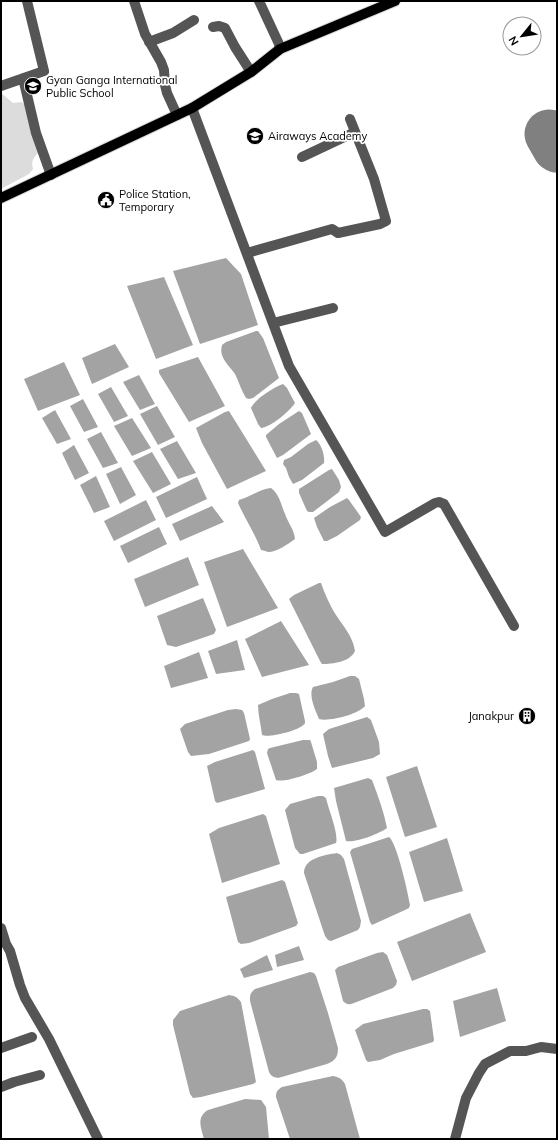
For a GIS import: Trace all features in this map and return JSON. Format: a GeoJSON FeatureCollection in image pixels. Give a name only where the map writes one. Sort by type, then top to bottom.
{"type":"FeatureCollection","features":[{"type":"Feature","properties":{"kind":"main road"},"geometry":{"type":"LineString","coordinates":[[1,198],[192,108],[251,72],[280,49],[395,1]]}},
{"type":"Feature","properties":{"kind":"street"},"geometry":{"type":"LineString","coordinates":[[1,86],[44,71],[28,1]]}},
{"type":"Feature","properties":{"kind":"street"},"geometry":{"type":"LineString","coordinates":[[134,1],[144,34],[161,62],[164,70],[167,93],[177,115]]}},
{"type":"Feature","properties":{"kind":"street"},"geometry":{"type":"LineString","coordinates":[[259,1],[280,49]]}},
{"type":"Feature","properties":{"kind":"street"},"geometry":{"type":"LineString","coordinates":[[149,42],[173,33],[194,20]]}},
{"type":"Feature","properties":{"kind":"street"},"geometry":{"type":"LineString","coordinates":[[213,27],[218,26],[225,28],[251,72]]}},
{"type":"Feature","properties":{"kind":"street"},"geometry":{"type":"LineString","coordinates":[[23,78],[36,133],[51,174]]}},
{"type":"Feature","properties":{"kind":"street"},"geometry":{"type":"LineString","coordinates":[[192,108],[289,366],[385,532],[435,503],[439,502],[444,504],[514,626]]}},
{"type":"Feature","properties":{"kind":"street"},"geometry":{"type":"LineString","coordinates":[[247,254],[332,229],[338,233],[380,224],[386,221],[374,180],[350,119]]}},
{"type":"Feature","properties":{"kind":"street"},"geometry":{"type":"LineString","coordinates":[[302,156],[355,132]]}},
{"type":"Feature","properties":{"kind":"street"},"geometry":{"type":"LineString","coordinates":[[273,323],[333,308]]}},
{"type":"Feature","properties":{"kind":"street"},"geometry":{"type":"LineString","coordinates":[[1,928],[3,944],[10,951],[25,998],[49,1039],[94,1127],[98,1139]]}},
{"type":"Feature","properties":{"kind":"street"},"geometry":{"type":"LineString","coordinates":[[1,1048],[32,1037]]}},
{"type":"Feature","properties":{"kind":"street"},"geometry":{"type":"LineString","coordinates":[[454,1139],[466,1098],[478,1073],[486,1064],[510,1051],[526,1051],[541,1047],[557,1049]]}},
{"type":"Feature","properties":{"kind":"street"},"geometry":{"type":"LineString","coordinates":[[1,1088],[14,1082],[40,1074]]}},
{"type":"Feature","properties":{"kind":"shaded area"},"geometry":{"type":"Polygon","coordinates":[[[1,93],[13,103],[21,102],[25,104],[38,153],[33,160],[33,169],[29,174],[1,189],[1,93]]]}},
{"type":"Feature","properties":{"kind":"shaded area"},"geometry":{"type":"Polygon","coordinates":[[[226,258],[241,274],[258,325],[200,344],[173,271],[226,258]]]}},
{"type":"Feature","properties":{"kind":"shaded area"},"geometry":{"type":"Polygon","coordinates":[[[164,277],[193,345],[156,359],[127,286],[164,277]]]}},
{"type":"Feature","properties":{"kind":"shaded area"},"geometry":{"type":"Polygon","coordinates":[[[258,331],[263,338],[279,378],[253,398],[249,399],[246,398],[235,374],[224,360],[221,349],[222,345],[226,342],[258,331]]]}},
{"type":"Feature","properties":{"kind":"shaded area"},"geometry":{"type":"Polygon","coordinates":[[[115,344],[129,367],[92,384],[82,358],[115,344]]]}},
{"type":"Feature","properties":{"kind":"shaded area"},"geometry":{"type":"Polygon","coordinates":[[[198,357],[225,406],[189,422],[159,373],[159,370],[198,357]]]}},
{"type":"Feature","properties":{"kind":"shaded area"},"geometry":{"type":"Polygon","coordinates":[[[64,362],[80,395],[38,411],[24,379],[64,362]]]}},
{"type":"Feature","properties":{"kind":"shaded area"},"geometry":{"type":"Polygon","coordinates":[[[139,375],[155,404],[140,410],[123,382],[139,375]]]}},
{"type":"Feature","properties":{"kind":"shaded area"},"geometry":{"type":"Polygon","coordinates":[[[283,384],[287,388],[295,403],[289,411],[280,418],[270,425],[261,428],[251,408],[256,401],[265,394],[283,384]]]}},
{"type":"Feature","properties":{"kind":"shaded area"},"geometry":{"type":"Polygon","coordinates":[[[111,387],[128,416],[114,422],[98,394],[111,387]]]}},
{"type":"Feature","properties":{"kind":"shaded area"},"geometry":{"type":"Polygon","coordinates":[[[83,399],[98,427],[84,432],[70,406],[83,399]]]}},
{"type":"Feature","properties":{"kind":"shaded area"},"geometry":{"type":"Polygon","coordinates":[[[157,406],[175,437],[158,445],[140,414],[157,406]]]}},
{"type":"Feature","properties":{"kind":"shaded area"},"geometry":{"type":"Polygon","coordinates":[[[55,410],[71,439],[57,444],[42,418],[55,410]]]}},
{"type":"Feature","properties":{"kind":"shaded area"},"geometry":{"type":"Polygon","coordinates":[[[229,411],[266,471],[227,489],[202,443],[196,428],[229,411]]]}},
{"type":"Feature","properties":{"kind":"shaded area"},"geometry":{"type":"Polygon","coordinates":[[[299,411],[302,413],[311,434],[277,458],[266,435],[279,424],[299,411]]]}},
{"type":"Feature","properties":{"kind":"shaded area"},"geometry":{"type":"Polygon","coordinates":[[[132,418],[151,448],[132,456],[114,426],[132,418]]]}},
{"type":"Feature","properties":{"kind":"shaded area"},"geometry":{"type":"Polygon","coordinates":[[[101,432],[118,463],[103,468],[87,439],[101,432]]]}},
{"type":"Feature","properties":{"kind":"shaded area"},"geometry":{"type":"Polygon","coordinates":[[[316,440],[323,451],[324,463],[302,480],[293,484],[283,464],[284,460],[316,440]]]}},
{"type":"Feature","properties":{"kind":"shaded area"},"geometry":{"type":"Polygon","coordinates":[[[177,441],[196,473],[178,479],[160,449],[177,441]]]}},
{"type":"Feature","properties":{"kind":"shaded area"},"geometry":{"type":"Polygon","coordinates":[[[74,445],[89,473],[75,480],[62,453],[74,445]]]}},
{"type":"Feature","properties":{"kind":"shaded area"},"geometry":{"type":"Polygon","coordinates":[[[152,452],[171,484],[153,493],[133,461],[152,452]]]}},
{"type":"Feature","properties":{"kind":"shaded area"},"geometry":{"type":"Polygon","coordinates":[[[121,467],[136,495],[120,504],[106,474],[121,467]]]}},
{"type":"Feature","properties":{"kind":"shaded area"},"geometry":{"type":"Polygon","coordinates":[[[332,469],[339,480],[341,487],[339,492],[313,512],[307,511],[299,493],[299,489],[332,469]]]}},
{"type":"Feature","properties":{"kind":"shaded area"},"geometry":{"type":"Polygon","coordinates":[[[96,476],[110,507],[94,513],[80,485],[96,476]]]}},
{"type":"Feature","properties":{"kind":"shaded area"},"geometry":{"type":"Polygon","coordinates":[[[197,477],[207,499],[166,518],[156,497],[197,477]]]}},
{"type":"Feature","properties":{"kind":"shaded area"},"geometry":{"type":"Polygon","coordinates":[[[271,488],[278,497],[295,539],[279,549],[268,552],[261,550],[238,503],[239,500],[271,488]]]}},
{"type":"Feature","properties":{"kind":"shaded area"},"geometry":{"type":"Polygon","coordinates":[[[347,498],[361,517],[360,520],[337,536],[324,541],[314,518],[347,498]]]}},
{"type":"Feature","properties":{"kind":"shaded area"},"geometry":{"type":"Polygon","coordinates":[[[146,500],[156,520],[114,541],[104,521],[146,500]]]}},
{"type":"Feature","properties":{"kind":"shaded area"},"geometry":{"type":"Polygon","coordinates":[[[212,506],[224,522],[180,541],[172,524],[212,506]]]}},
{"type":"Feature","properties":{"kind":"shaded area"},"geometry":{"type":"Polygon","coordinates":[[[159,527],[167,544],[128,563],[120,546],[159,527]]]}},
{"type":"Feature","properties":{"kind":"shaded area"},"geometry":{"type":"Polygon","coordinates":[[[243,549],[278,608],[227,627],[204,562],[243,549]]]}},
{"type":"Feature","properties":{"kind":"shaded area"},"geometry":{"type":"Polygon","coordinates":[[[188,557],[199,585],[145,607],[134,579],[188,557]]]}},
{"type":"Feature","properties":{"kind":"shaded area"},"geometry":{"type":"Polygon","coordinates":[[[321,583],[332,608],[348,632],[354,646],[355,651],[353,655],[341,662],[322,664],[289,599],[321,583]]]}},
{"type":"Feature","properties":{"kind":"shaded area"},"geometry":{"type":"Polygon","coordinates":[[[203,598],[216,630],[214,634],[176,647],[167,645],[157,616],[203,598]]]}},
{"type":"Feature","properties":{"kind":"shaded area"},"geometry":{"type":"Polygon","coordinates":[[[281,621],[309,665],[262,677],[245,639],[281,621]]]}},
{"type":"Feature","properties":{"kind":"shaded area"},"geometry":{"type":"Polygon","coordinates":[[[237,640],[245,670],[216,674],[208,651],[237,640]]]}},
{"type":"Feature","properties":{"kind":"shaded area"},"geometry":{"type":"Polygon","coordinates":[[[199,652],[208,678],[171,688],[164,666],[199,652]]]}},
{"type":"Feature","properties":{"kind":"shaded area"},"geometry":{"type":"Polygon","coordinates":[[[350,676],[355,676],[359,679],[365,706],[357,712],[344,717],[324,720],[319,719],[314,708],[311,695],[313,687],[350,676]]]}},
{"type":"Feature","properties":{"kind":"shaded area"},"geometry":{"type":"Polygon","coordinates":[[[290,693],[299,694],[305,724],[299,728],[282,734],[270,736],[262,735],[258,705],[290,693]]]}},
{"type":"Feature","properties":{"kind":"shaded area"},"geometry":{"type":"Polygon","coordinates":[[[228,710],[242,710],[244,713],[250,739],[249,741],[209,754],[191,756],[188,752],[180,729],[185,724],[228,710]]]}},
{"type":"Feature","properties":{"kind":"shaded area"},"geometry":{"type":"Polygon","coordinates":[[[367,717],[371,720],[379,742],[380,754],[373,758],[332,768],[323,734],[329,729],[367,717]]]}},
{"type":"Feature","properties":{"kind":"shaded area"},"geometry":{"type":"Polygon","coordinates":[[[303,740],[310,740],[311,742],[317,762],[317,769],[297,778],[280,781],[276,780],[267,753],[268,749],[303,740]]]}},
{"type":"Feature","properties":{"kind":"shaded area"},"geometry":{"type":"Polygon","coordinates":[[[253,750],[255,752],[265,789],[217,803],[215,801],[207,766],[253,750]]]}},
{"type":"Feature","properties":{"kind":"shaded area"},"geometry":{"type":"Polygon","coordinates":[[[417,766],[437,827],[405,837],[386,777],[417,766]]]}},
{"type":"Feature","properties":{"kind":"shaded area"},"geometry":{"type":"Polygon","coordinates":[[[368,778],[372,780],[383,810],[387,828],[367,838],[355,841],[346,841],[334,788],[368,778]]]}},
{"type":"Feature","properties":{"kind":"shaded area"},"geometry":{"type":"Polygon","coordinates":[[[323,796],[326,798],[335,827],[337,839],[336,843],[300,854],[295,848],[285,810],[290,804],[323,796]]]}},
{"type":"Feature","properties":{"kind":"shaded area"},"geometry":{"type":"Polygon","coordinates":[[[263,814],[266,816],[280,864],[222,883],[209,834],[219,828],[263,814]]]}},
{"type":"Feature","properties":{"kind":"shaded area"},"geometry":{"type":"Polygon","coordinates":[[[389,837],[399,858],[410,905],[409,908],[372,925],[350,852],[352,849],[389,837]]]}},
{"type":"Feature","properties":{"kind":"shaded area"},"geometry":{"type":"Polygon","coordinates":[[[447,838],[463,891],[424,902],[409,852],[447,838]]]}},
{"type":"Feature","properties":{"kind":"shaded area"},"geometry":{"type":"Polygon","coordinates":[[[337,853],[344,859],[361,921],[358,930],[331,941],[325,936],[304,873],[307,864],[311,861],[321,856],[337,853]]]}},
{"type":"Feature","properties":{"kind":"shaded area"},"geometry":{"type":"Polygon","coordinates":[[[282,880],[285,882],[298,923],[296,926],[249,943],[241,944],[238,942],[226,897],[282,880]]]}},
{"type":"Feature","properties":{"kind":"shaded area"},"geometry":{"type":"Polygon","coordinates":[[[470,913],[486,952],[412,981],[397,942],[470,913]]]}},
{"type":"Feature","properties":{"kind":"shaded area"},"geometry":{"type":"Polygon","coordinates":[[[299,946],[304,960],[277,967],[275,955],[299,946]]]}},
{"type":"Feature","properties":{"kind":"shaded area"},"geometry":{"type":"Polygon","coordinates":[[[383,952],[387,955],[397,981],[396,985],[393,988],[352,1004],[348,1004],[343,1001],[335,970],[338,967],[383,952]]]}},
{"type":"Feature","properties":{"kind":"shaded area"},"geometry":{"type":"Polygon","coordinates":[[[267,955],[273,970],[244,978],[240,969],[267,955]]]}},
{"type":"Feature","properties":{"kind":"shaded area"},"geometry":{"type":"Polygon","coordinates":[[[310,972],[314,973],[316,976],[328,1013],[338,1048],[337,1056],[332,1062],[327,1064],[278,1078],[271,1075],[269,1072],[250,1001],[251,994],[255,989],[310,972]]]}},
{"type":"Feature","properties":{"kind":"shaded area"},"geometry":{"type":"Polygon","coordinates":[[[497,988],[506,1021],[460,1037],[453,1001],[497,988]]]}},
{"type":"Feature","properties":{"kind":"shaded area"},"geometry":{"type":"Polygon","coordinates":[[[229,995],[236,997],[241,1002],[256,1082],[253,1084],[193,1098],[190,1094],[173,1020],[180,1011],[229,995]]]}},
{"type":"Feature","properties":{"kind":"shaded area"},"geometry":{"type":"Polygon","coordinates":[[[423,1009],[430,1011],[433,1042],[380,1060],[368,1062],[366,1060],[355,1030],[363,1024],[423,1009]]]}},
{"type":"Feature","properties":{"kind":"shaded area"},"geometry":{"type":"Polygon","coordinates":[[[333,1076],[340,1078],[345,1084],[360,1139],[290,1139],[276,1097],[277,1091],[282,1087],[333,1076]]]}},
{"type":"Feature","properties":{"kind":"shaded area"},"geometry":{"type":"Polygon","coordinates":[[[245,1099],[261,1100],[266,1107],[269,1139],[204,1139],[200,1123],[204,1113],[208,1110],[245,1099]]]}},
{"type":"Feature","properties":{"kind":"runway"},"geometry":{"type":"LineString","coordinates":[[549,134],[557,148]]}},
{"type":"Feature","properties":{"kind":"place","name":"Gyan Ganga International Public School"},"geometry":{"type":"Point","coordinates":[33,86]}},
{"type":"Feature","properties":{"kind":"place","name":"Airaways Academy"},"geometry":{"type":"Point","coordinates":[255,136]}},
{"type":"Feature","properties":{"kind":"place","name":"Police Station, Temporary"},"geometry":{"type":"Point","coordinates":[106,200]}},
{"type":"Feature","properties":{"kind":"place","name":"Janakpur"},"geometry":{"type":"Point","coordinates":[527,716]}}]}
